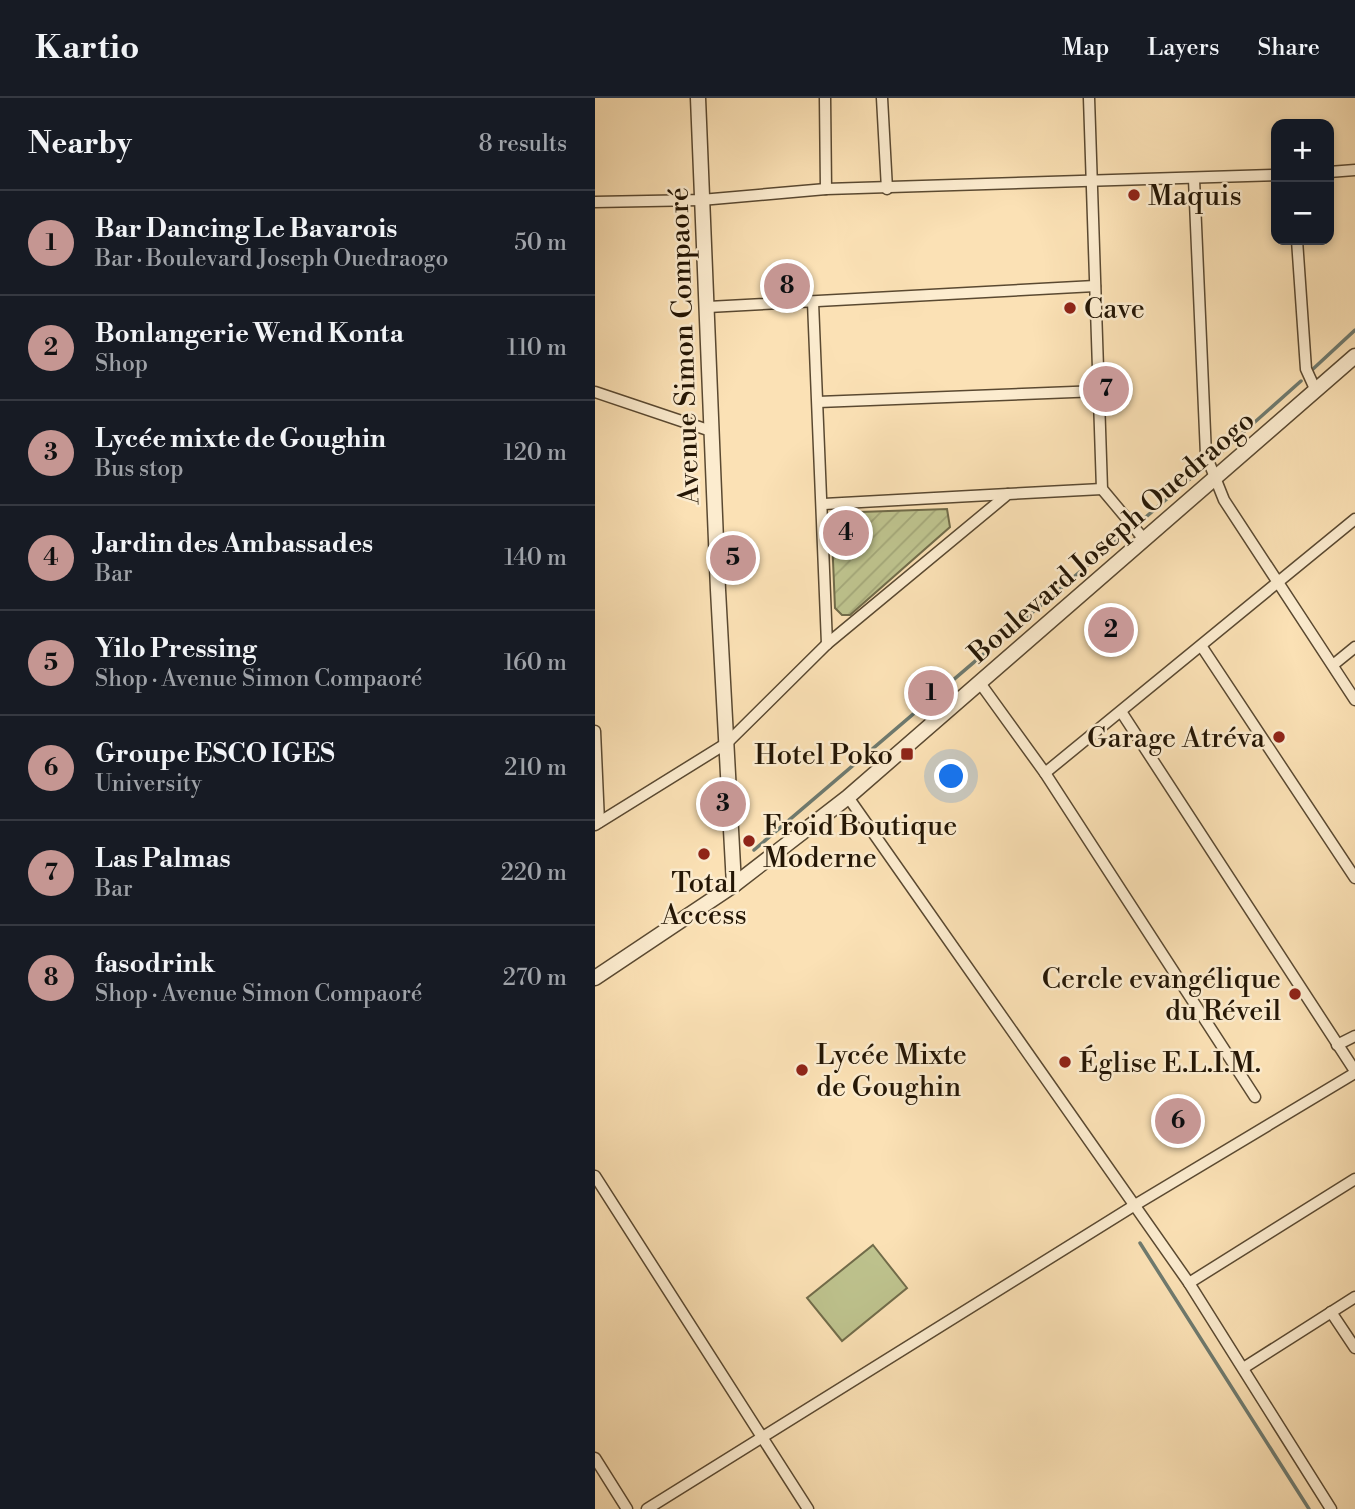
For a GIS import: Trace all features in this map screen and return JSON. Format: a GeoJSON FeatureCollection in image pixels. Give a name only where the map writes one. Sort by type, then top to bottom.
{"type":"FeatureCollection","features":[{"type":"Feature","properties":{"kind":"street","name":"Avenue Simon Compaoré"},"geometry":{"type":"LineString","coordinates":[[698,98],[711,431],[734,885]]}},
{"type":"Feature","properties":{"kind":"street"},"geometry":{"type":"LineString","coordinates":[[825,98],[827,190]]}},
{"type":"Feature","properties":{"kind":"street"},"geometry":{"type":"LineString","coordinates":[[882,98],[887,188]]}},
{"type":"Feature","properties":{"kind":"street"},"geometry":{"type":"LineString","coordinates":[[1089,98],[1102,489],[1143,538]]}},
{"type":"Feature","properties":{"kind":"street"},"geometry":{"type":"LineString","coordinates":[[1334,172],[1355,170]]}},
{"type":"Feature","properties":{"kind":"street"},"geometry":{"type":"LineString","coordinates":[[595,202],[701,200],[827,190],[1271,175]]}},
{"type":"Feature","properties":{"kind":"street"},"geometry":{"type":"LineString","coordinates":[[1194,179],[1206,455],[1213,478],[1277,584],[1355,700]]}},
{"type":"Feature","properties":{"kind":"street"},"geometry":{"type":"LineString","coordinates":[[1297,245],[1306,369],[1316,391]]}},
{"type":"Feature","properties":{"kind":"street"},"geometry":{"type":"LineString","coordinates":[[708,307],[1095,286]]}},
{"type":"Feature","properties":{"kind":"street"},"geometry":{"type":"LineString","coordinates":[[813,302],[824,503],[827,645]]}},
{"type":"Feature","properties":{"kind":"street","name":"Boulevard Joseph Ouedraogo"},"geometry":{"type":"LineString","coordinates":[[595,978],[734,885],[848,797],[1355,356]]}},
{"type":"Feature","properties":{"kind":"street"},"geometry":{"type":"LineString","coordinates":[[818,402],[1099,391]]}},
{"type":"Feature","properties":{"kind":"street"},"geometry":{"type":"LineString","coordinates":[[595,392],[711,431]]}},
{"type":"Feature","properties":{"kind":"street"},"geometry":{"type":"LineString","coordinates":[[824,503],[1102,489]]}},
{"type":"Feature","properties":{"kind":"street"},"geometry":{"type":"LineString","coordinates":[[597,824],[727,743],[827,645],[1008,495]]}},
{"type":"Feature","properties":{"kind":"street"},"geometry":{"type":"LineString","coordinates":[[1045,773],[1122,713],[1355,519]]}},
{"type":"Feature","properties":{"kind":"street"},"geometry":{"type":"LineString","coordinates":[[1202,647],[1355,878]]}},
{"type":"Feature","properties":{"kind":"street"},"geometry":{"type":"LineString","coordinates":[[1333,665],[1355,647]]}},
{"type":"Feature","properties":{"kind":"street"},"geometry":{"type":"LineString","coordinates":[[980,683],[1045,773],[1255,1097]]}},
{"type":"Feature","properties":{"kind":"street"},"geometry":{"type":"LineString","coordinates":[[647,1509],[761,1435],[1355,1071],[1122,713]]}},
{"type":"Feature","properties":{"kind":"street"},"geometry":{"type":"LineString","coordinates":[[595,731],[597,824]]}},
{"type":"Feature","properties":{"kind":"street"},"geometry":{"type":"LineString","coordinates":[[848,797],[1189,1283],[1245,1367],[1331,1509]]}},
{"type":"Feature","properties":{"kind":"street"},"geometry":{"type":"LineString","coordinates":[[1337,1045],[1355,1037]]}},
{"type":"Feature","properties":{"kind":"street"},"geometry":{"type":"LineString","coordinates":[[595,1177],[807,1509]]}},
{"type":"Feature","properties":{"kind":"street"},"geometry":{"type":"LineString","coordinates":[[1189,1283],[1355,1179]]}},
{"type":"Feature","properties":{"kind":"street"},"geometry":{"type":"LineString","coordinates":[[1245,1367],[1355,1297]]}},
{"type":"Feature","properties":{"kind":"street"},"geometry":{"type":"LineString","coordinates":[[1331,1312],[1355,1348]]}},
{"type":"Feature","properties":{"kind":"street"},"geometry":{"type":"LineString","coordinates":[[595,1458],[627,1509]]}},
{"type":"Feature","properties":{"kind":"green space"},"geometry":{"type":"Polygon","coordinates":[[[947,509],[950,527],[850,615],[842,615],[835,608],[831,513],[947,509]]]}},
{"type":"Feature","properties":{"kind":"green space"},"geometry":{"type":"Polygon","coordinates":[[[873,1245],[907,1288],[842,1341],[807,1298],[873,1245]]]}},
{"type":"Feature","properties":{"kind":"waterway"},"geometry":{"type":"LineString","coordinates":[[1313,369],[1355,330]]}},
{"type":"Feature","properties":{"kind":"waterway"},"geometry":{"type":"LineString","coordinates":[[1211,461],[1301,381]]}},
{"type":"Feature","properties":{"kind":"waterway"},"geometry":{"type":"LineString","coordinates":[[1139,523],[1199,471]]}},
{"type":"Feature","properties":{"kind":"waterway"},"geometry":{"type":"LineString","coordinates":[[754,850],[1123,535]]}},
{"type":"Feature","properties":{"kind":"waterway"},"geometry":{"type":"LineString","coordinates":[[1140,1243],[1309,1509]]}},
{"type":"Feature","properties":{"kind":"place","name":"Maquis"},"geometry":{"type":"Point","coordinates":[1134,195]}},
{"type":"Feature","properties":{"kind":"place","name":"fasodrink"},"geometry":{"type":"Point","coordinates":[787,286]}},
{"type":"Feature","properties":{"kind":"place","name":"Cave"},"geometry":{"type":"Point","coordinates":[1070,308]}},
{"type":"Feature","properties":{"kind":"place","name":"Las Palmas"},"geometry":{"type":"Point","coordinates":[1106,389]}},
{"type":"Feature","properties":{"kind":"place","name":"Jardin des Ambassades"},"geometry":{"type":"Point","coordinates":[846,533]}},
{"type":"Feature","properties":{"kind":"place","name":"Yilo Pressing"},"geometry":{"type":"Point","coordinates":[733,558]}},
{"type":"Feature","properties":{"kind":"place","name":"Bonlangerie Wend Konta"},"geometry":{"type":"Point","coordinates":[1111,630]}},
{"type":"Feature","properties":{"kind":"place","name":"Bar Dancing Le Bavarois"},"geometry":{"type":"Point","coordinates":[931,693]}},
{"type":"Feature","properties":{"kind":"place","name":"Garage Atréva"},"geometry":{"type":"Point","coordinates":[1279,737]}},
{"type":"Feature","properties":{"kind":"place","name":"Hotel Poko"},"geometry":{"type":"Point","coordinates":[907,754]}},
{"type":"Feature","properties":{"kind":"place","name":"Lycée mixte de Goughin"},"geometry":{"type":"Point","coordinates":[723,804]}},
{"type":"Feature","properties":{"kind":"place","name":"Froid Boutique Moderne"},"geometry":{"type":"Point","coordinates":[749,841]}},
{"type":"Feature","properties":{"kind":"place","name":"Total Access"},"geometry":{"type":"Point","coordinates":[704,854]}},
{"type":"Feature","properties":{"kind":"place","name":"Cercle evangélique du Réveil"},"geometry":{"type":"Point","coordinates":[1295,994]}},
{"type":"Feature","properties":{"kind":"place","name":"Église E.L.I.M."},"geometry":{"type":"Point","coordinates":[1065,1062]}},
{"type":"Feature","properties":{"kind":"place","name":"Lycée Mixte de Goughin"},"geometry":{"type":"Point","coordinates":[802,1070]}},
{"type":"Feature","properties":{"kind":"place","name":"Groupe ESCO IGES"},"geometry":{"type":"Point","coordinates":[1178,1121]}}]}
